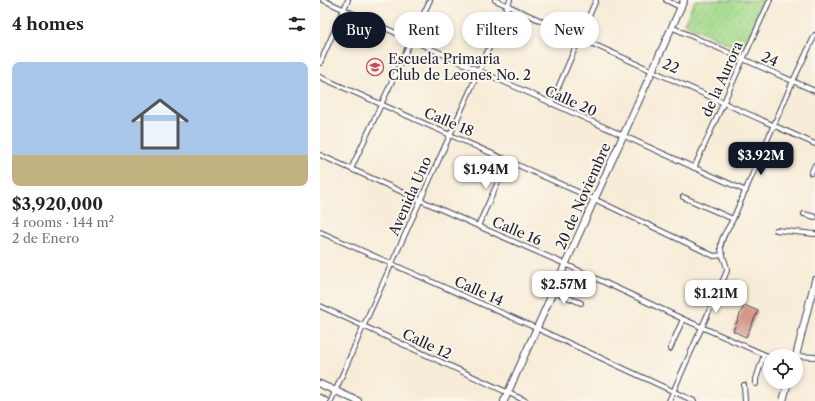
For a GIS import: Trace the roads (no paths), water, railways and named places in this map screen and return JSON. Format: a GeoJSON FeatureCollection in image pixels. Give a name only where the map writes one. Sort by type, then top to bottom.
{"type":"FeatureCollection","features":[{"type":"Feature","properties":{"kind":"main road","name":"20 de Noviembre"},"geometry":{"type":"LineString","coordinates":[[504,401],[684,0]]}},
{"type":"Feature","properties":{"kind":"main road"},"geometry":{"type":"LineString","coordinates":[[798,349],[815,282]]}},
{"type":"Feature","properties":{"kind":"main road"},"geometry":{"type":"LineString","coordinates":[[320,384],[358,401]]}},
{"type":"Feature","properties":{"kind":"main road"},"geometry":{"type":"LineString","coordinates":[[783,401],[786,389]]}},
{"type":"Feature","properties":{"kind":"main road"},"geometry":{"type":"LineString","coordinates":[[320,398],[326,401]]}},
{"type":"Feature","properties":{"kind":"street","name":"Calle 20"},"geometry":{"type":"LineString","coordinates":[[323,0],[394,32]]}},
{"type":"Feature","properties":{"kind":"street"},"geometry":{"type":"LineString","coordinates":[[320,63],[348,0]]}},
{"type":"Feature","properties":{"kind":"street"},"geometry":{"type":"LineString","coordinates":[[424,12],[430,0]]}},
{"type":"Feature","properties":{"kind":"street","name":"22"},"geometry":{"type":"LineString","coordinates":[[495,0],[540,20]]}},
{"type":"Feature","properties":{"kind":"street","name":"Avenida Uno"},"geometry":{"type":"LineString","coordinates":[[332,401],[335,390],[510,0]]}},
{"type":"Feature","properties":{"kind":"street"},"geometry":{"type":"LineString","coordinates":[[591,12],[596,0]]}},
{"type":"Feature","properties":{"kind":"street"},"geometry":{"type":"LineString","coordinates":[[666,0],[680,6]]}},
{"type":"Feature","properties":{"kind":"street","name":"de la Aurora"},"geometry":{"type":"LineString","coordinates":[[694,168],[770,0]]}},
{"type":"Feature","properties":{"kind":"street","name":"24"},"geometry":{"type":"LineString","coordinates":[[672,26],[815,91]]}},
{"type":"Feature","properties":{"kind":"street"},"geometry":{"type":"LineString","coordinates":[[669,401],[727,271],[727,265],[720,247],[722,240],[746,191],[793,81],[815,35]]}},
{"type":"Feature","properties":{"kind":"street","name":"22"},"geometry":{"type":"LineString","coordinates":[[599,46],[815,144]]}},
{"type":"Feature","properties":{"kind":"street"},"geometry":{"type":"LineString","coordinates":[[351,169],[407,48]]}},
{"type":"Feature","properties":{"kind":"street","name":"Calle 20"},"geometry":{"type":"LineString","coordinates":[[429,48],[746,191]]}},
{"type":"Feature","properties":{"kind":"street"},"geometry":{"type":"LineString","coordinates":[[551,104],[576,48]]}},
{"type":"Feature","properties":{"kind":"street","name":"Calle 18"},"geometry":{"type":"LineString","coordinates":[[320,77],[594,198],[714,256],[723,255]]}},
{"type":"Feature","properties":{"kind":"street","name":"Calle 16"},"geometry":{"type":"LineString","coordinates":[[320,155],[565,264],[763,355]]}},
{"type":"Feature","properties":{"kind":"street"},"geometry":{"type":"LineString","coordinates":[[478,226],[508,160]]}},
{"type":"Feature","properties":{"kind":"street"},"geometry":{"type":"LineString","coordinates":[[811,173],[815,165]]}},
{"type":"Feature","properties":{"kind":"street"},"geometry":{"type":"LineString","coordinates":[[683,197],[733,219]]}},
{"type":"Feature","properties":{"kind":"street"},"geometry":{"type":"LineString","coordinates":[[804,214],[815,217]]}},
{"type":"Feature","properties":{"kind":"street"},"geometry":{"type":"LineString","coordinates":[[776,230],[815,234]]}},
{"type":"Feature","properties":{"kind":"street","name":"Calle 14"},"geometry":{"type":"LineString","coordinates":[[320,232],[536,328],[694,401]]}},
{"type":"Feature","properties":{"kind":"street"},"geometry":{"type":"LineString","coordinates":[[553,291],[581,303]]}},
{"type":"Feature","properties":{"kind":"street","name":"Calle 12"},"geometry":{"type":"LineString","coordinates":[[320,306],[526,401]]}},
{"type":"Feature","properties":{"kind":"street"},"geometry":{"type":"LineString","coordinates":[[670,349],[683,319]]}},
{"type":"Feature","properties":{"kind":"street"},"geometry":{"type":"LineString","coordinates":[[803,356],[815,357]]}},
{"type":"Feature","properties":{"kind":"street"},"geometry":{"type":"LineString","coordinates":[[756,384],[756,379],[763,358]]}},
{"type":"Feature","properties":{"kind":"street"},"geometry":{"type":"LineString","coordinates":[[744,385],[745,401]]}},
{"type":"Feature","properties":{"kind":"place","name":"Escuela Primaria Club de Leones No. 2"},"geometry":{"type":"Point","coordinates":[375,67]}}]}
